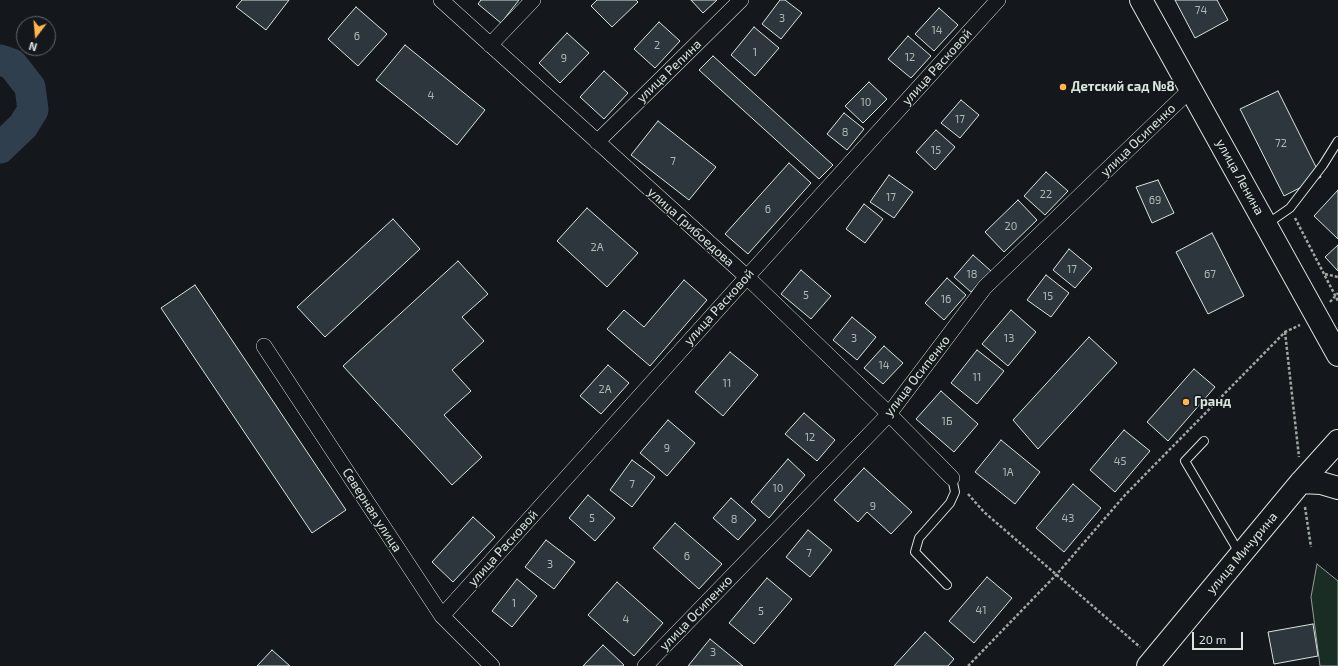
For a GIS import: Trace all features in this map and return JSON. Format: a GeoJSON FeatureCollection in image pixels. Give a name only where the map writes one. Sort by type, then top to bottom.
{"type":"FeatureCollection","features":[{"type":"Feature","properties":{"kind":"main road","name":"улица Ленина"},"geometry":{"type":"LineString","coordinates":[[1141,0],[1338,355]]}},
{"type":"Feature","properties":{"kind":"main road","name":"улица Мичурина"},"geometry":{"type":"LineString","coordinates":[[1151,662],[1301,482],[1338,441]]}},
{"type":"Feature","properties":{"kind":"main road"},"geometry":{"type":"LineString","coordinates":[[1301,482],[1321,483],[1338,488]]}},
{"type":"Feature","properties":{"kind":"street","name":"улица Грибоедова"},"geometry":{"type":"LineString","coordinates":[[441,0],[746,277],[952,478]]}},
{"type":"Feature","properties":{"kind":"street"},"geometry":{"type":"LineString","coordinates":[[490,45],[533,0]]}},
{"type":"Feature","properties":{"kind":"street","name":"улица Репина"},"geometry":{"type":"LineString","coordinates":[[597,142],[741,0]]}},
{"type":"Feature","properties":{"kind":"street","name":"улица Расковой"},"geometry":{"type":"LineString","coordinates":[[442,616],[746,277],[998,0]]}},
{"type":"Feature","properties":{"kind":"street","name":"улица Осипенко"},"geometry":{"type":"LineString","coordinates":[[645,666],[888,414],[985,287],[1191,89]]}},
{"type":"Feature","properties":{"kind":"street","name":"Северная улица"},"geometry":{"type":"LineString","coordinates":[[264,346],[442,616],[492,666]]}},
{"type":"Feature","properties":{"kind":"lane"},"geometry":{"type":"LineString","coordinates":[[1266,225],[1290,208],[1323,165],[1338,141]]}},
{"type":"Feature","properties":{"kind":"lane"},"geometry":{"type":"LineString","coordinates":[[1204,442],[1185,461],[1240,555]]}},
{"type":"Feature","properties":{"kind":"lane"},"geometry":{"type":"LineString","coordinates":[[948,585],[915,552],[919,538],[950,503],[955,492],[952,478]]}},
{"type":"Feature","properties":{"kind":"path"},"geometry":{"type":"LineString","coordinates":[[1290,208],[1338,301]]}},
{"type":"Feature","properties":{"kind":"path"},"geometry":{"type":"LineString","coordinates":[[1324,274],[1338,277]]}},
{"type":"Feature","properties":{"kind":"path"},"geometry":{"type":"LineString","coordinates":[[968,666],[1057,574],[1125,495],[1285,332],[1317,317],[1338,293]]}},
{"type":"Feature","properties":{"kind":"path"},"geometry":{"type":"LineString","coordinates":[[1285,332],[1301,482],[1311,548]]}},
{"type":"Feature","properties":{"kind":"path"},"geometry":{"type":"LineString","coordinates":[[952,478],[984,512],[1057,574],[1151,662]]}},
{"type":"Feature","properties":{"kind":"green space"},"geometry":{"type":"Polygon","coordinates":[[[1317,564],[1338,581],[1338,666],[1320,666],[1311,597],[1317,564]]]}},
{"type":"Feature","properties":{"kind":"building"},"geometry":{"type":"Polygon","coordinates":[[[242,0],[289,0],[266,30],[236,7],[242,0]]]}},
{"type":"Feature","properties":{"kind":"building"},"geometry":{"type":"Polygon","coordinates":[[[481,0],[519,0],[501,23],[478,4],[481,0]]]}},
{"type":"Feature","properties":{"kind":"building"},"geometry":{"type":"Polygon","coordinates":[[[597,0],[636,0],[638,2],[612,27],[591,6],[597,0]]]}},
{"type":"Feature","properties":{"kind":"building"},"geometry":{"type":"Polygon","coordinates":[[[691,0],[717,0],[703,13],[691,0]]]}},
{"type":"Feature","properties":{"kind":"building"},"geometry":{"type":"Polygon","coordinates":[[[780,0],[785,0],[802,13],[781,39],[762,24],[780,0]]]}},
{"type":"Feature","properties":{"kind":"building"},"geometry":{"type":"Polygon","coordinates":[[[1175,0],[1217,0],[1228,20],[1195,38],[1175,0]]]}},
{"type":"Feature","properties":{"kind":"building"},"geometry":{"type":"Polygon","coordinates":[[[356,7],[387,34],[358,66],[328,39],[356,7]]]}},
{"type":"Feature","properties":{"kind":"building"},"geometry":{"type":"Polygon","coordinates":[[[939,8],[958,25],[934,51],[915,34],[939,8]]]}},
{"type":"Feature","properties":{"kind":"building"},"geometry":{"type":"Polygon","coordinates":[[[659,22],[680,41],[655,68],[634,49],[659,22]]]}},
{"type":"Feature","properties":{"kind":"building"},"geometry":{"type":"Polygon","coordinates":[[[754,27],[779,48],[755,76],[731,55],[754,27]]]}},
{"type":"Feature","properties":{"kind":"building"},"geometry":{"type":"Polygon","coordinates":[[[567,33],[589,53],[560,83],[539,63],[567,33]]]}},
{"type":"Feature","properties":{"kind":"building"},"geometry":{"type":"Polygon","coordinates":[[[908,36],[931,56],[911,78],[888,59],[908,36]]]}},
{"type":"Feature","properties":{"kind":"building"},"geometry":{"type":"Polygon","coordinates":[[[405,45],[485,110],[457,145],[376,80],[405,45]]]}},
{"type":"Feature","properties":{"kind":"building"},"geometry":{"type":"Polygon","coordinates":[[[713,56],[833,165],[819,179],[699,70],[713,56]]]}},
{"type":"Feature","properties":{"kind":"building"},"geometry":{"type":"Polygon","coordinates":[[[604,71],[628,93],[604,119],[580,97],[604,71]]]}},
{"type":"Feature","properties":{"kind":"building"},"geometry":{"type":"Polygon","coordinates":[[[869,82],[887,99],[863,123],[845,106],[869,82]]]}},
{"type":"Feature","properties":{"kind":"building"},"geometry":{"type":"Polygon","coordinates":[[[1278,91],[1321,177],[1284,196],[1240,109],[1278,91]]]}},
{"type":"Feature","properties":{"kind":"building"},"geometry":{"type":"Polygon","coordinates":[[[961,100],[979,115],[960,138],[941,123],[961,100]]]}},
{"type":"Feature","properties":{"kind":"building"},"geometry":{"type":"Polygon","coordinates":[[[844,113],[864,129],[847,150],[827,134],[844,113]]]}},
{"type":"Feature","properties":{"kind":"building"},"geometry":{"type":"Polygon","coordinates":[[[658,121],[716,167],[689,200],[631,155],[658,121]]]}},
{"type":"Feature","properties":{"kind":"building"},"geometry":{"type":"Polygon","coordinates":[[[936,130],[955,147],[935,170],[916,152],[936,130]]]}},
{"type":"Feature","properties":{"kind":"building"},"geometry":{"type":"Polygon","coordinates":[[[789,163],[811,183],[748,254],[725,234],[789,163]]]}},
{"type":"Feature","properties":{"kind":"building"},"geometry":{"type":"Polygon","coordinates":[[[1046,172],[1068,191],[1045,215],[1024,196],[1046,172]]]}},
{"type":"Feature","properties":{"kind":"building"},"geometry":{"type":"Polygon","coordinates":[[[889,175],[913,192],[894,218],[870,202],[889,175]]]}},
{"type":"Feature","properties":{"kind":"building"},"geometry":{"type":"Polygon","coordinates":[[[1158,180],[1174,213],[1152,223],[1136,187],[1158,180]]]}},
{"type":"Feature","properties":{"kind":"building"},"geometry":{"type":"Polygon","coordinates":[[[1338,190],[1338,239],[1314,216],[1338,190]]]}},
{"type":"Feature","properties":{"kind":"building"},"geometry":{"type":"Polygon","coordinates":[[[1018,200],[1037,220],[1004,252],[985,232],[1018,200]]]}},
{"type":"Feature","properties":{"kind":"building"},"geometry":{"type":"Polygon","coordinates":[[[864,204],[883,219],[865,243],[846,229],[864,204]]]}},
{"type":"Feature","properties":{"kind":"building"},"geometry":{"type":"Polygon","coordinates":[[[587,208],[638,253],[607,287],[557,241],[587,208]]]}},
{"type":"Feature","properties":{"kind":"building"},"geometry":{"type":"Polygon","coordinates":[[[393,219],[420,249],[325,337],[297,307],[393,219]]]}},
{"type":"Feature","properties":{"kind":"building"},"geometry":{"type":"Polygon","coordinates":[[[1212,233],[1244,296],[1208,314],[1176,252],[1212,233]]]}},
{"type":"Feature","properties":{"kind":"building"},"geometry":{"type":"Polygon","coordinates":[[[1338,245],[1338,271],[1325,257],[1338,245]]]}},
{"type":"Feature","properties":{"kind":"building"},"geometry":{"type":"Polygon","coordinates":[[[1069,249],[1092,268],[1075,288],[1053,270],[1069,249]]]}},
{"type":"Feature","properties":{"kind":"building"},"geometry":{"type":"Polygon","coordinates":[[[973,255],[991,271],[971,292],[954,277],[973,255]]]}},
{"type":"Feature","properties":{"kind":"building"},"geometry":{"type":"Polygon","coordinates":[[[458,261],[488,294],[462,317],[484,341],[452,370],[471,391],[444,415],[482,457],[452,485],[343,366],[458,261]]]}},
{"type":"Feature","properties":{"kind":"building"},"geometry":{"type":"Polygon","coordinates":[[[801,270],[831,296],[811,319],[781,294],[801,270]]]}},
{"type":"Feature","properties":{"kind":"building"},"geometry":{"type":"Polygon","coordinates":[[[1046,275],[1069,293],[1051,317],[1027,300],[1046,275]]]}},
{"type":"Feature","properties":{"kind":"building"},"geometry":{"type":"Polygon","coordinates":[[[947,278],[966,295],[944,320],[925,303],[947,278]]]}},
{"type":"Feature","properties":{"kind":"building"},"geometry":{"type":"Polygon","coordinates":[[[684,280],[707,300],[650,366],[607,329],[624,310],[644,327],[684,280]]]}},
{"type":"Feature","properties":{"kind":"building"},"geometry":{"type":"Polygon","coordinates":[[[195,285],[346,510],[312,533],[161,308],[195,285]]]}},
{"type":"Feature","properties":{"kind":"building"},"geometry":{"type":"Polygon","coordinates":[[[1011,310],[1036,332],[1008,366],[982,344],[1011,310]]]}},
{"type":"Feature","properties":{"kind":"building"},"geometry":{"type":"Polygon","coordinates":[[[852,317],[876,337],[857,360],[833,340],[852,317]]]}},
{"type":"Feature","properties":{"kind":"building"},"geometry":{"type":"Polygon","coordinates":[[[1089,337],[1117,363],[1038,449],[1013,420],[1089,337]]]}},
{"type":"Feature","properties":{"kind":"building"},"geometry":{"type":"Polygon","coordinates":[[[884,346],[903,363],[883,384],[864,368],[884,346]]]}},
{"type":"Feature","properties":{"kind":"building"},"geometry":{"type":"Polygon","coordinates":[[[977,350],[1004,371],[977,404],[951,383],[977,350]]]}},
{"type":"Feature","properties":{"kind":"building"},"geometry":{"type":"Polygon","coordinates":[[[730,352],[758,375],[723,416],[695,392],[730,352]]]}},
{"type":"Feature","properties":{"kind":"building"},"geometry":{"type":"Polygon","coordinates":[[[608,365],[629,383],[601,414],[580,396],[608,365]]]}},
{"type":"Feature","properties":{"kind":"building"},"geometry":{"type":"Polygon","coordinates":[[[1194,369],[1215,387],[1168,441],[1147,422],[1194,369]]]}},
{"type":"Feature","properties":{"kind":"building"},"geometry":{"type":"Polygon","coordinates":[[[941,391],[978,424],[954,452],[916,419],[941,391]]]}},
{"type":"Feature","properties":{"kind":"building"},"geometry":{"type":"Polygon","coordinates":[[[804,413],[835,440],[817,461],[785,434],[804,413]]]}},
{"type":"Feature","properties":{"kind":"building"},"geometry":{"type":"Polygon","coordinates":[[[668,420],[695,443],[667,476],[640,453],[668,420]]]}},
{"type":"Feature","properties":{"kind":"building"},"geometry":{"type":"Polygon","coordinates":[[[1124,430],[1150,451],[1115,492],[1090,470],[1124,430]]]}},
{"type":"Feature","properties":{"kind":"building"},"geometry":{"type":"Polygon","coordinates":[[[1001,440],[1040,472],[1015,504],[975,472],[1001,440]]]}},
{"type":"Feature","properties":{"kind":"building"},"geometry":{"type":"Polygon","coordinates":[[[788,459],[805,475],[769,518],[751,502],[788,459]]]}},
{"type":"Feature","properties":{"kind":"building"},"geometry":{"type":"Polygon","coordinates":[[[632,460],[655,477],[632,507],[610,490],[632,460]]]}},
{"type":"Feature","properties":{"kind":"building"},"geometry":{"type":"Polygon","coordinates":[[[864,468],[912,512],[891,534],[867,512],[858,522],[834,500],[864,468]]]}},
{"type":"Feature","properties":{"kind":"building"},"geometry":{"type":"Polygon","coordinates":[[[1073,484],[1101,508],[1064,552],[1036,528],[1073,484]]]}},
{"type":"Feature","properties":{"kind":"building"},"geometry":{"type":"Polygon","coordinates":[[[588,495],[615,518],[595,541],[569,518],[588,495]]]}},
{"type":"Feature","properties":{"kind":"building"},"geometry":{"type":"Polygon","coordinates":[[[731,498],[756,520],[738,540],[713,518],[731,498]]]}},
{"type":"Feature","properties":{"kind":"building"},"geometry":{"type":"Polygon","coordinates":[[[473,517],[495,537],[453,582],[432,562],[473,517]]]}},
{"type":"Feature","properties":{"kind":"building"},"geometry":{"type":"Polygon","coordinates":[[[675,523],[722,564],[699,589],[653,548],[675,523]]]}},
{"type":"Feature","properties":{"kind":"building"},"geometry":{"type":"Polygon","coordinates":[[[808,530],[832,550],[810,577],[786,557],[808,530]]]}},
{"type":"Feature","properties":{"kind":"building"},"geometry":{"type":"Polygon","coordinates":[[[546,540],[575,562],[554,589],[525,567],[546,540]]]}},
{"type":"Feature","properties":{"kind":"building"},"geometry":{"type":"Polygon","coordinates":[[[987,577],[1012,598],[974,643],[949,621],[987,577]]]}},
{"type":"Feature","properties":{"kind":"building"},"geometry":{"type":"Polygon","coordinates":[[[767,578],[792,599],[754,644],[729,623],[767,578]]]}},
{"type":"Feature","properties":{"kind":"building"},"geometry":{"type":"Polygon","coordinates":[[[517,579],[537,596],[512,627],[492,611],[517,579]]]}},
{"type":"Feature","properties":{"kind":"building"},"geometry":{"type":"Polygon","coordinates":[[[617,582],[663,623],[634,656],[588,615],[617,582]]]}},
{"type":"Feature","properties":{"kind":"building"},"geometry":{"type":"Polygon","coordinates":[[[1313,624],[1318,656],[1274,664],[1268,632],[1313,624]]]}},
{"type":"Feature","properties":{"kind":"building"},"geometry":{"type":"Polygon","coordinates":[[[925,632],[954,659],[948,666],[894,666],[925,632]]]}},
{"type":"Feature","properties":{"kind":"building"},"geometry":{"type":"Polygon","coordinates":[[[710,639],[743,666],[688,666],[710,639]]]}},
{"type":"Feature","properties":{"kind":"building"},"geometry":{"type":"Polygon","coordinates":[[[603,645],[624,665],[583,666],[603,645]]]}},
{"type":"Feature","properties":{"kind":"building"},"geometry":{"type":"Polygon","coordinates":[[[272,650],[290,666],[257,666],[272,650]]]}},
{"type":"Feature","properties":{"kind":"waterway"},"geometry":{"type":"LineString","coordinates":[[0,60],[12,64],[30,87],[33,110],[23,126],[0,148]]}},
{"type":"Feature","properties":{"kind":"place","name":"Детский сад №8"},"geometry":{"type":"Point","coordinates":[1063,87]}},
{"type":"Feature","properties":{"kind":"place","name":"Гранд"},"geometry":{"type":"Point","coordinates":[1186,402]}}]}
